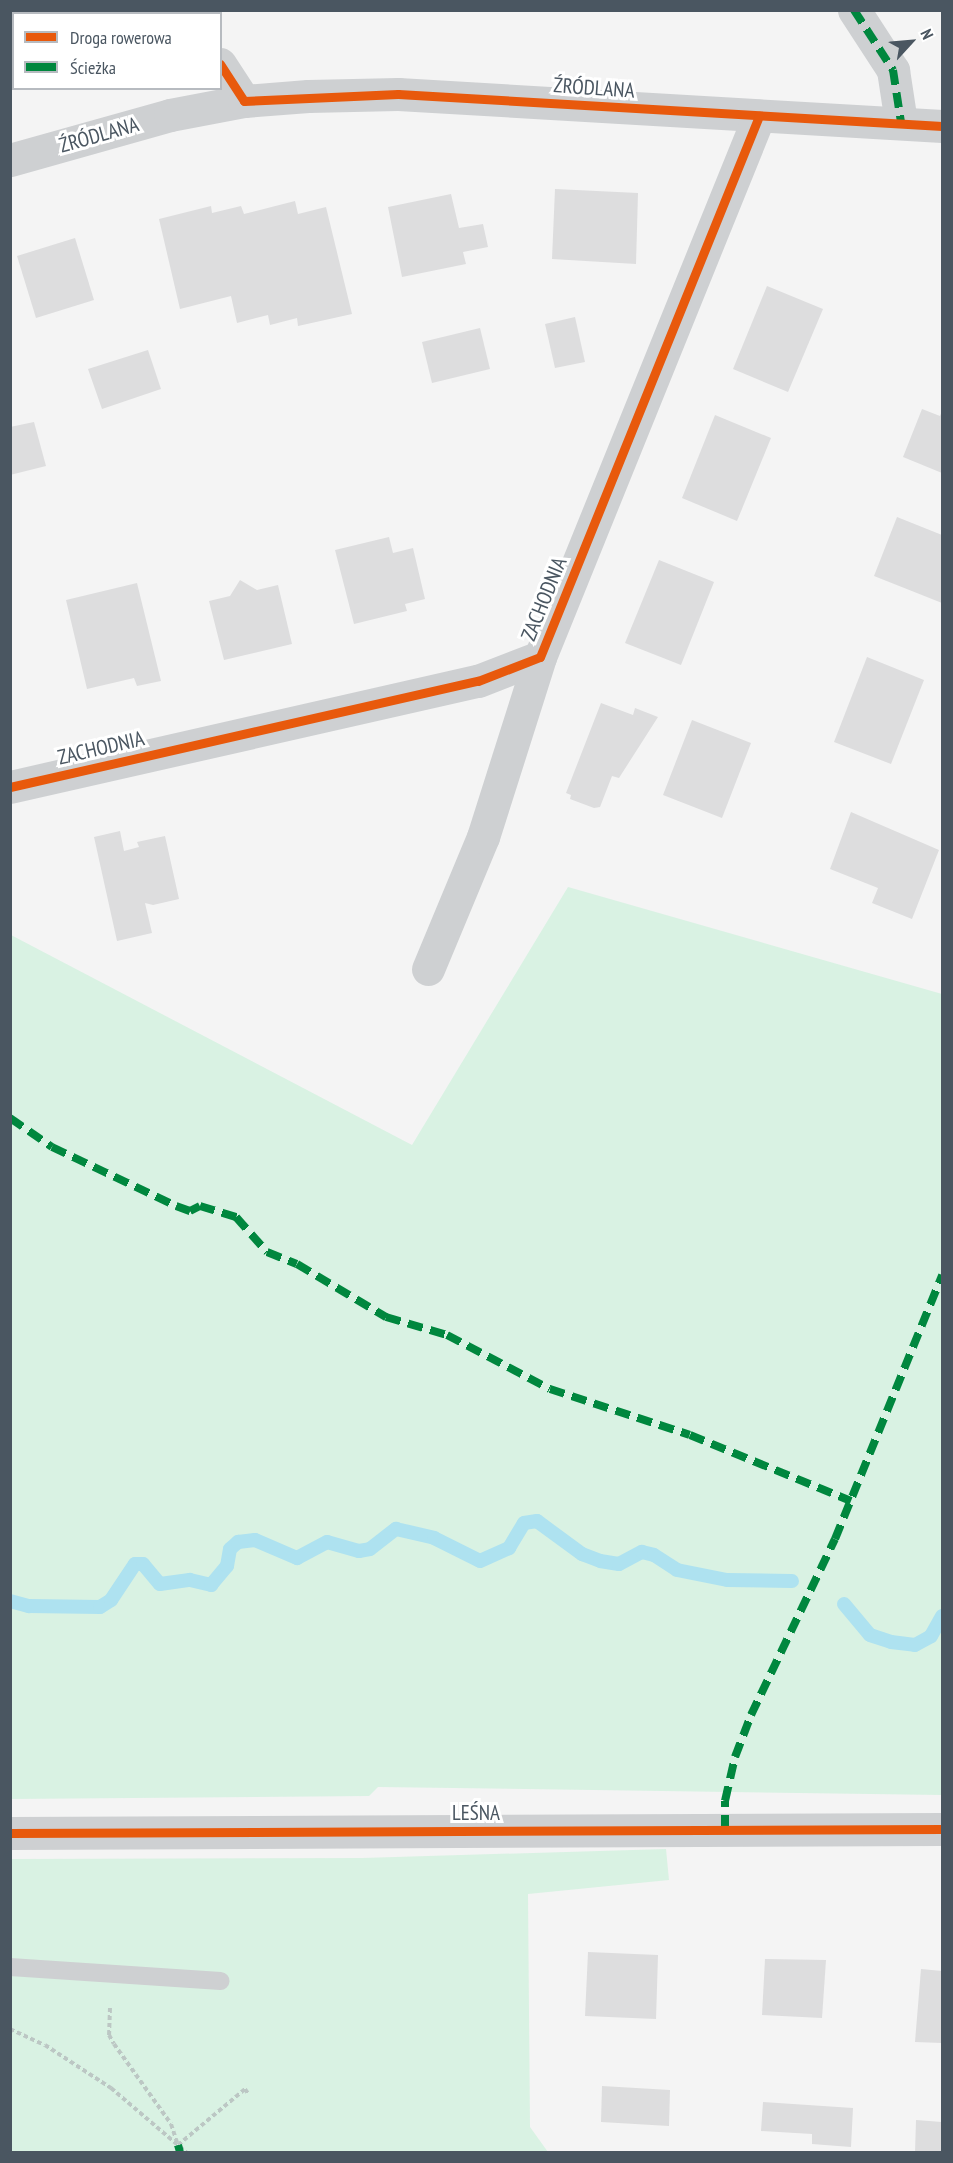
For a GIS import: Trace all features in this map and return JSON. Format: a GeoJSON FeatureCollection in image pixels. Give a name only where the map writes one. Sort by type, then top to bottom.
{"type":"FeatureCollection","features":[{"type":"Feature","properties":{"kind":"street"},"geometry":{"type":"LineString","coordinates":[[854,10],[893,70],[901,122]]}},
{"type":"Feature","properties":{"kind":"street"},"geometry":{"type":"LineString","coordinates":[[222,67],[244,101]]}},
{"type":"Feature","properties":{"kind":"street","name":"ŹRÓDLANA"},"geometry":{"type":"LineString","coordinates":[[10,160],[170,115],[244,101],[399,94],[942,126]]}},
{"type":"Feature","properties":{"kind":"street","name":"ZACHODNIA"},"geometry":{"type":"LineString","coordinates":[[428,969],[483,837],[540,657],[759,116]]}},
{"type":"Feature","properties":{"kind":"street","name":"ZACHODNIA"},"geometry":{"type":"LineString","coordinates":[[10,787],[478,681],[540,657]]}},
{"type":"Feature","properties":{"kind":"street","name":"LEŚNA"},"geometry":{"type":"LineString","coordinates":[[10,1833],[942,1828]]}},
{"type":"Feature","properties":{"kind":"lane"},"geometry":{"type":"LineString","coordinates":[[10,1967],[220,1981]]}},
{"type":"Feature","properties":{"kind":"path"},"geometry":{"type":"LineString","coordinates":[[111,1974],[110,2035],[171,2124],[178,2145]]}},
{"type":"Feature","properties":{"kind":"path"},"geometry":{"type":"LineString","coordinates":[[10,2029],[45,2045],[111,2088],[186,2152]]}},
{"type":"Feature","properties":{"kind":"path"},"geometry":{"type":"LineString","coordinates":[[178,2145],[245,2089],[249,2095]]}},
{"type":"Feature","properties":{"kind":"green space"},"geometry":{"type":"Polygon","coordinates":[[[568,887],[942,994],[942,1795],[378,1787],[369,1796],[11,1799],[11,935],[412,1145],[568,887]]]}},
{"type":"Feature","properties":{"kind":"green space"},"geometry":{"type":"Polygon","coordinates":[[[666,1849],[669,1880],[528,1894],[530,2127],[548,2152],[11,2152],[10,1859],[362,1858],[666,1849]]]}},
{"type":"Feature","properties":{"kind":"building"},"geometry":{"type":"Polygon","coordinates":[[[35,10],[110,10],[108,12],[35,10]]]}},
{"type":"Feature","properties":{"kind":"building"},"geometry":{"type":"Polygon","coordinates":[[[555,189],[638,193],[636,264],[552,259],[555,189]]]}},
{"type":"Feature","properties":{"kind":"building"},"geometry":{"type":"Polygon","coordinates":[[[451,194],[459,228],[483,224],[488,247],[463,252],[466,264],[402,277],[388,207],[451,194]]]}},
{"type":"Feature","properties":{"kind":"building"},"geometry":{"type":"Polygon","coordinates":[[[295,201],[298,214],[326,207],[352,314],[298,326],[297,318],[270,325],[268,315],[237,323],[231,296],[180,309],[159,219],[211,206],[212,213],[241,206],[244,214],[295,201]]]}},
{"type":"Feature","properties":{"kind":"building"},"geometry":{"type":"Polygon","coordinates":[[[75,238],[94,300],[36,318],[17,256],[75,238]]]}},
{"type":"Feature","properties":{"kind":"building"},"geometry":{"type":"Polygon","coordinates":[[[767,286],[823,309],[788,392],[733,369],[767,286]]]}},
{"type":"Feature","properties":{"kind":"building"},"geometry":{"type":"Polygon","coordinates":[[[575,317],[585,362],[555,368],[545,324],[575,317]]]}},
{"type":"Feature","properties":{"kind":"building"},"geometry":{"type":"Polygon","coordinates":[[[480,328],[490,369],[432,383],[422,342],[480,328]]]}},
{"type":"Feature","properties":{"kind":"building"},"geometry":{"type":"Polygon","coordinates":[[[148,350],[161,389],[102,409],[88,369],[148,350]]]}},
{"type":"Feature","properties":{"kind":"building"},"geometry":{"type":"Polygon","coordinates":[[[922,409],[940,416],[942,411],[942,473],[903,457],[922,409]]]}},
{"type":"Feature","properties":{"kind":"building"},"geometry":{"type":"Polygon","coordinates":[[[715,415],[771,438],[737,521],[682,498],[715,415]]]}},
{"type":"Feature","properties":{"kind":"building"},"geometry":{"type":"Polygon","coordinates":[[[34,422],[46,466],[10,475],[10,427],[34,422]]]}},
{"type":"Feature","properties":{"kind":"building"},"geometry":{"type":"Polygon","coordinates":[[[897,517],[942,535],[942,603],[874,576],[897,517]]]}},
{"type":"Feature","properties":{"kind":"building"},"geometry":{"type":"Polygon","coordinates":[[[389,537],[393,553],[413,548],[425,599],[405,604],[407,611],[354,624],[335,550],[389,537]]]}},
{"type":"Feature","properties":{"kind":"building"},"geometry":{"type":"Polygon","coordinates":[[[659,560],[714,582],[681,665],[625,643],[659,560]]]}},
{"type":"Feature","properties":{"kind":"building"},"geometry":{"type":"Polygon","coordinates":[[[240,580],[257,590],[278,585],[292,644],[224,660],[209,601],[230,596],[240,580]]]}},
{"type":"Feature","properties":{"kind":"building"},"geometry":{"type":"Polygon","coordinates":[[[137,583],[161,681],[137,686],[134,678],[87,689],[66,600],[137,583]]]}},
{"type":"Feature","properties":{"kind":"building"},"geometry":{"type":"Polygon","coordinates":[[[867,657],[924,680],[891,764],[834,742],[867,657]]]}},
{"type":"Feature","properties":{"kind":"building"},"geometry":{"type":"Polygon","coordinates":[[[601,703],[633,715],[635,708],[658,717],[619,778],[612,776],[600,807],[594,808],[570,799],[571,795],[566,793],[601,703]]]}},
{"type":"Feature","properties":{"kind":"building"},"geometry":{"type":"Polygon","coordinates":[[[692,720],[751,743],[722,818],[663,795],[692,720]]]}},
{"type":"Feature","properties":{"kind":"building"},"geometry":{"type":"Polygon","coordinates":[[[851,812],[939,850],[912,919],[872,903],[878,888],[830,869],[851,812]]]}},
{"type":"Feature","properties":{"kind":"building"},"geometry":{"type":"Polygon","coordinates":[[[120,831],[124,851],[139,847],[137,842],[165,836],[179,899],[153,905],[145,903],[152,933],[117,941],[94,837],[120,831]]]}},
{"type":"Feature","properties":{"kind":"building"},"geometry":{"type":"Polygon","coordinates":[[[588,1952],[658,1955],[656,2019],[585,2016],[588,1952]]]}},
{"type":"Feature","properties":{"kind":"building"},"geometry":{"type":"Polygon","coordinates":[[[765,1959],[826,1960],[822,2018],[762,2015],[765,1959]]]}},
{"type":"Feature","properties":{"kind":"building"},"geometry":{"type":"Polygon","coordinates":[[[921,1969],[942,1971],[942,2043],[915,2042],[921,1969]]]}},
{"type":"Feature","properties":{"kind":"building"},"geometry":{"type":"Polygon","coordinates":[[[602,2086],[670,2090],[669,2126],[601,2122],[602,2086]]]}},
{"type":"Feature","properties":{"kind":"building"},"geometry":{"type":"Polygon","coordinates":[[[763,2102],[853,2108],[851,2147],[812,2144],[812,2134],[761,2131],[763,2102]]]}},
{"type":"Feature","properties":{"kind":"building"},"geometry":{"type":"Polygon","coordinates":[[[916,2120],[942,2122],[942,2152],[915,2152],[916,2120]]]}},
{"type":"Feature","properties":{"kind":"waterway"},"geometry":{"type":"LineString","coordinates":[[10,1601],[29,1606],[100,1607],[111,1600],[135,1564],[143,1564],[160,1584],[190,1580],[211,1585],[227,1566],[230,1549],[238,1542],[255,1540],[297,1558],[327,1542],[359,1551],[370,1549],[396,1529],[434,1538],[480,1561],[509,1548],[524,1523],[537,1521],[582,1554],[600,1561],[619,1564],[642,1552],[654,1555],[677,1570],[727,1580],[792,1581]]}},
{"type":"Feature","properties":{"kind":"waterway"},"geometry":{"type":"LineString","coordinates":[[844,1604],[870,1635],[891,1642],[915,1645],[931,1636],[942,1616]]}},
{"type":"Feature","properties":{"kind":"marked path"},"geometry":{"type":"LineString","coordinates":[[854,10],[893,70],[901,122]]}},
{"type":"Feature","properties":{"kind":"marked path"},"geometry":{"type":"LineString","coordinates":[[10,1118],[52,1147],[176,1206],[190,1211],[200,1206],[236,1217],[267,1252],[297,1264],[386,1317],[447,1335],[550,1389],[690,1435],[851,1501]]}},
{"type":"Feature","properties":{"kind":"marked path"},"geometry":{"type":"LineString","coordinates":[[725,1830],[725,1801],[735,1757],[751,1715],[835,1539],[942,1275]]}},
{"type":"Feature","properties":{"kind":"marked path"},"geometry":{"type":"LineString","coordinates":[[178,2145],[180,2152]]}},
{"type":"Feature","properties":{"kind":"cycle path"},"geometry":{"type":"LineString","coordinates":[[222,67],[244,101],[398,94],[942,126]]}},
{"type":"Feature","properties":{"kind":"cycle path"},"geometry":{"type":"LineString","coordinates":[[10,787],[478,681],[540,657],[759,116]]}},
{"type":"Feature","properties":{"kind":"cycle path"},"geometry":{"type":"LineString","coordinates":[[10,1833],[942,1829]]}}]}
